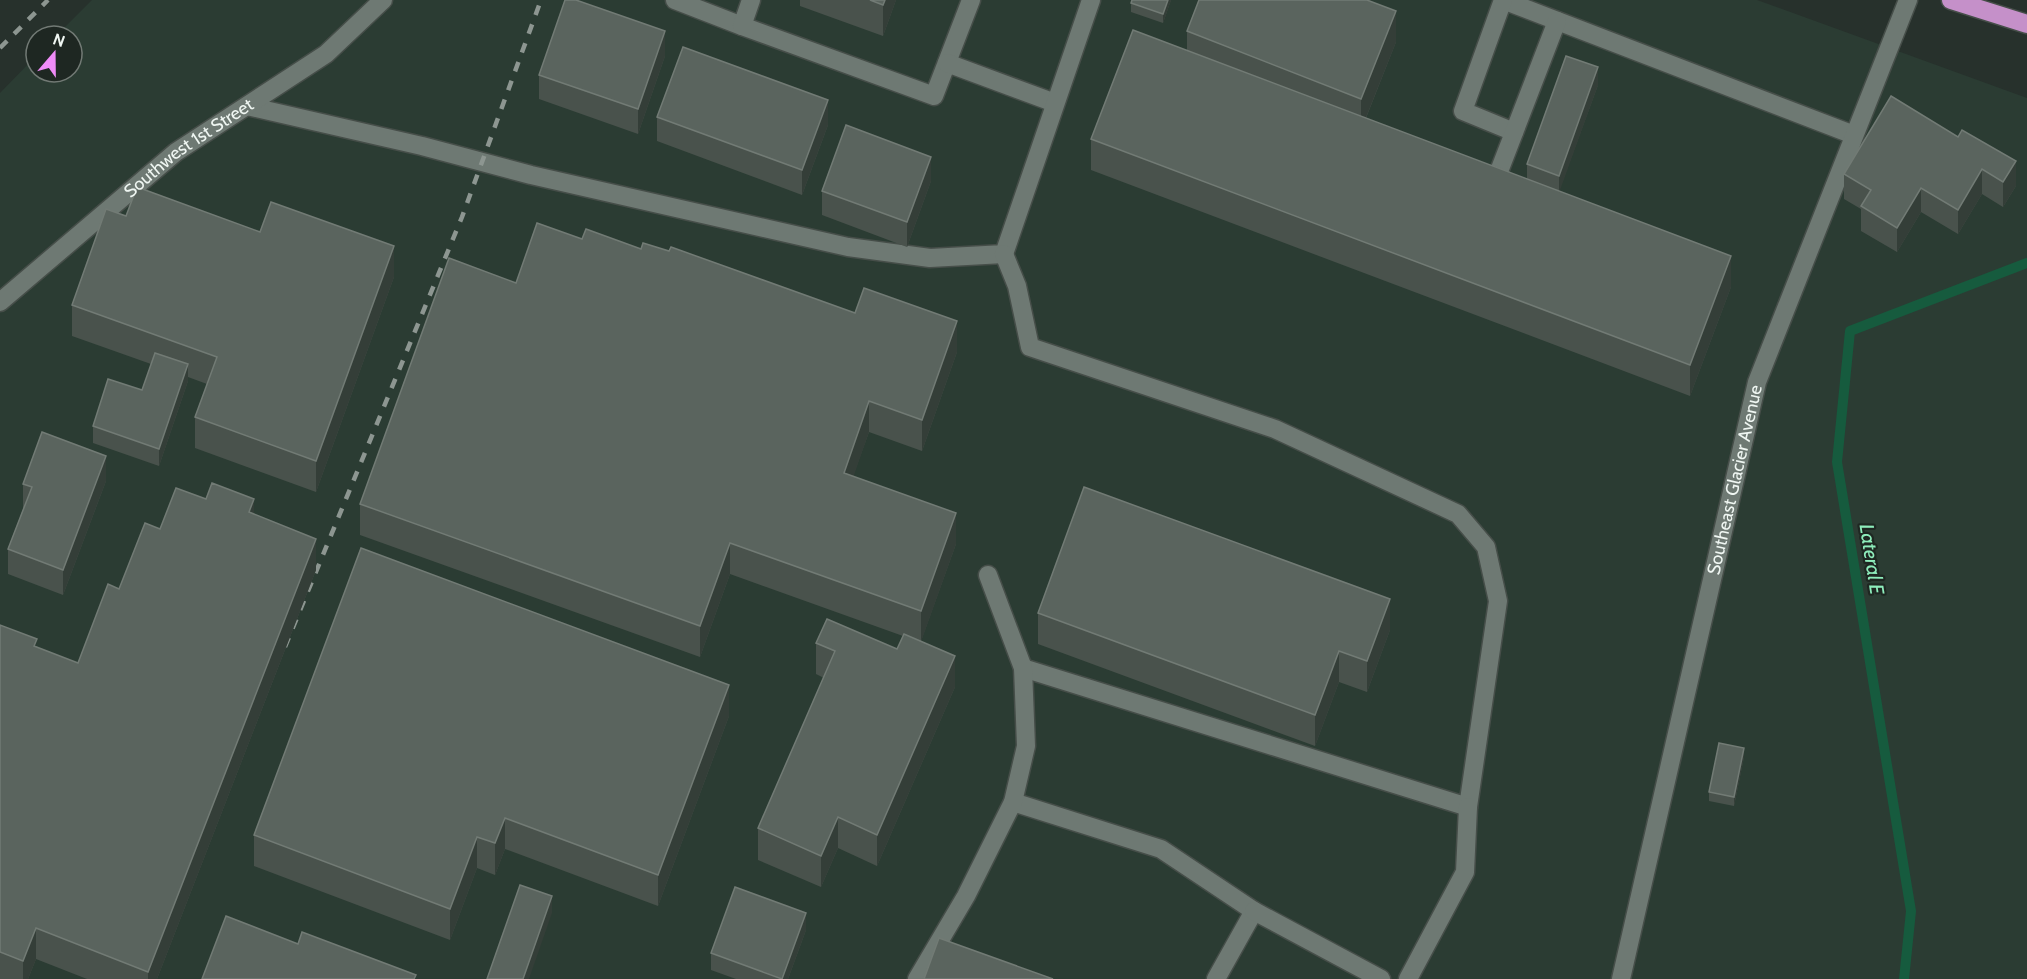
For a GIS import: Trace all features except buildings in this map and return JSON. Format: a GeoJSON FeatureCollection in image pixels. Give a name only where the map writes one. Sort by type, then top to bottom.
{"type":"FeatureCollection","features":[{"type":"Feature","properties":{"kind":"highway"},"geometry":{"type":"LineString","coordinates":[[1951,0],[2027,24]]}},
{"type":"Feature","properties":{"kind":"street","name":"Southwest 1st Street"},"geometry":{"type":"LineString","coordinates":[[0,302],[176,152],[326,54],[383,0]]}},
{"type":"Feature","properties":{"kind":"street"},"geometry":{"type":"LineString","coordinates":[[675,0],[934,96],[971,0]]}},
{"type":"Feature","properties":{"kind":"street"},"geometry":{"type":"LineString","coordinates":[[742,26],[751,0]]}},
{"type":"Feature","properties":{"kind":"street"},"geometry":{"type":"LineString","coordinates":[[1091,0],[1004,254],[1017,286],[1030,347],[1275,429],[1458,514],[1486,547],[1498,601],[1468,807],[1465,872],[1408,979]]}},
{"type":"Feature","properties":{"kind":"street"},"geometry":{"type":"LineString","coordinates":[[1514,132],[1463,111],[1503,0],[1854,135]]}},
{"type":"Feature","properties":{"kind":"street","name":"Southeast Glacier Avenue"},"geometry":{"type":"LineString","coordinates":[[1622,979],[1757,382],[1908,0]]}},
{"type":"Feature","properties":{"kind":"street"},"geometry":{"type":"LineString","coordinates":[[1498,174],[1557,21]]}},
{"type":"Feature","properties":{"kind":"street"},"geometry":{"type":"LineString","coordinates":[[947,63],[1055,103]]}},
{"type":"Feature","properties":{"kind":"street"},"geometry":{"type":"LineString","coordinates":[[247,105],[422,146],[531,175],[848,247],[930,258],[1004,254]]}},
{"type":"Feature","properties":{"kind":"street"},"geometry":{"type":"LineString","coordinates":[[917,979],[966,896],[1013,802],[1026,746],[1023,668],[987,575]]}},
{"type":"Feature","properties":{"kind":"street"},"geometry":{"type":"LineString","coordinates":[[1023,668],[1468,807]]}},
{"type":"Feature","properties":{"kind":"street"},"geometry":{"type":"LineString","coordinates":[[1013,802],[1161,849],[1254,911],[1381,979]]}},
{"type":"Feature","properties":{"kind":"street"},"geometry":{"type":"LineString","coordinates":[[1216,979],[1254,911]]}},
{"type":"Feature","properties":{"kind":"shaded area"},"geometry":{"type":"Polygon","coordinates":[[[92,0],[1757,0],[2027,98],[2027,979],[0,979],[0,93],[24,68],[24,84],[84,84],[84,24],[68,24],[92,0]]]}},
{"type":"Feature","properties":{"kind":"waterway","name":"Lateral E"},"geometry":{"type":"LineString","coordinates":[[1904,979],[1911,911],[1837,462],[1850,331],[2027,263]]}},
{"type":"Feature","properties":{"kind":"railway"},"geometry":{"type":"LineString","coordinates":[[0,48],[48,0]]}},
{"type":"Feature","properties":{"kind":"railway"},"geometry":{"type":"LineString","coordinates":[[285,647],[462,217],[541,0]]}}]}
